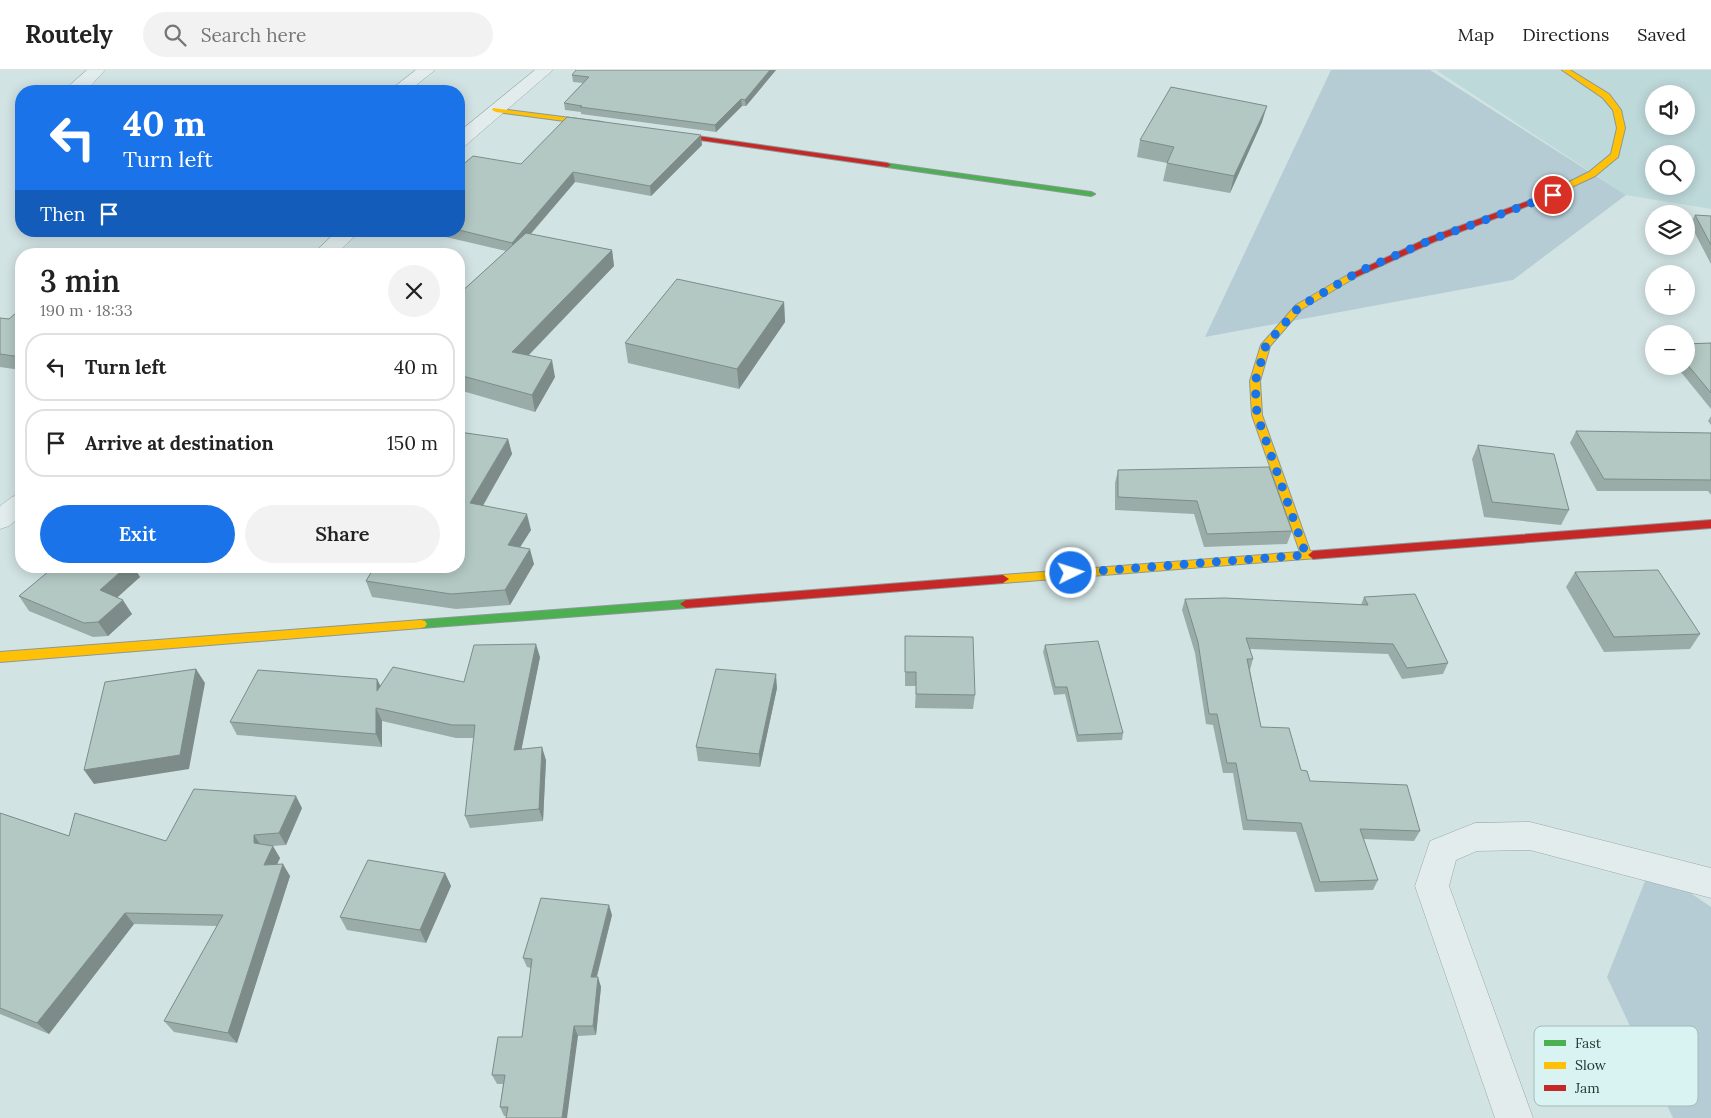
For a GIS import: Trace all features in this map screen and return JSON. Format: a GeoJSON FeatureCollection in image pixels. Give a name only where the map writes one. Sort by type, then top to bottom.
{"type":"FeatureCollection","features":[{"type":"Feature","properties":{"kind":"street"},"geometry":{"type":"LineString","coordinates":[[80,85],[97,70]]}},
{"type":"Feature","properties":{"kind":"street"},"geometry":{"type":"LineString","coordinates":[[406,85],[427,70]]}},
{"type":"Feature","properties":{"kind":"street"},"geometry":{"type":"LineString","coordinates":[[465,136],[545,70]]}},
{"type":"Feature","properties":{"kind":"street"},"geometry":{"type":"LineString","coordinates":[[1306,555],[1257,415],[1255,382],[1266,345],[1299,307],[1360,271],[1433,239],[1522,208],[1568,188],[1592,174],[1616,154],[1621,128],[1617,110],[1606,96],[1565,70]]}},
{"type":"Feature","properties":{"kind":"street"},"geometry":{"type":"LineString","coordinates":[[496,110],[614,126]]}},
{"type":"Feature","properties":{"kind":"street"},"geometry":{"type":"LineString","coordinates":[[654,131],[1091,194]]}},
{"type":"Feature","properties":{"kind":"street"},"geometry":{"type":"LineString","coordinates":[[330,248],[343,237]]}},
{"type":"Feature","properties":{"kind":"street"},"geometry":{"type":"LineString","coordinates":[[0,520],[15,508]]}},
{"type":"Feature","properties":{"kind":"street"},"geometry":{"type":"LineString","coordinates":[[0,656],[1711,524]]}},
{"type":"Feature","properties":{"kind":"street"},"geometry":{"type":"LineString","coordinates":[[1514,1118],[1432,886],[1442,852],[1475,837],[1530,836],[1711,882]]}},
{"type":"Feature","properties":{"kind":"shaded area"},"geometry":{"type":"Polygon","coordinates":[[[1331,70],[1430,70],[1626,195],[1513,280],[1205,337],[1331,70]]]}},
{"type":"Feature","properties":{"kind":"shaded area"},"geometry":{"type":"Polygon","coordinates":[[[1436,70],[1711,70],[1711,209],[1626,195],[1436,70]]]}},
{"type":"Feature","properties":{"kind":"shaded area"},"geometry":{"type":"Polygon","coordinates":[[[1651,866],[1711,907],[1711,1118],[1673,1118],[1667,1106],[1698,1106],[1698,1026],[1630,1026],[1607,977],[1651,866]]]}},
{"type":"Feature","properties":{"kind":"building"},"geometry":{"type":"Polygon","coordinates":[[[576,70],[770,70],[745,100],[741,99],[715,125],[580,107],[582,106],[564,103],[589,77],[572,75],[576,70]]]}},
{"type":"Feature","properties":{"kind":"building"},"geometry":{"type":"Polygon","coordinates":[[[1171,87],[1267,106],[1234,176],[1167,163],[1174,147],[1140,140],[1171,87]]]}},
{"type":"Feature","properties":{"kind":"building"},"geometry":{"type":"Polygon","coordinates":[[[567,117],[701,135],[650,186],[573,172],[512,243],[465,231],[465,163],[473,156],[521,164],[567,117]]]}},
{"type":"Feature","properties":{"kind":"building"},"geometry":{"type":"Polygon","coordinates":[[[1695,215],[1711,216],[1711,245],[1695,215]]]}},
{"type":"Feature","properties":{"kind":"building"},"geometry":{"type":"Polygon","coordinates":[[[526,233],[612,250],[512,352],[552,360],[532,395],[465,377],[465,289],[526,233]]]}},
{"type":"Feature","properties":{"kind":"building"},"geometry":{"type":"Polygon","coordinates":[[[677,279],[784,302],[737,369],[625,343],[677,279]]]}},
{"type":"Feature","properties":{"kind":"building"},"geometry":{"type":"Polygon","coordinates":[[[15,314],[15,356],[0,354],[0,318],[9,319],[15,314]]]}},
{"type":"Feature","properties":{"kind":"building"},"geometry":{"type":"Polygon","coordinates":[[[1711,343],[1711,393],[1695,374],[1695,344],[1711,343]]]}},
{"type":"Feature","properties":{"kind":"building"},"geometry":{"type":"Polygon","coordinates":[[[1576,431],[1711,433],[1711,480],[1604,479],[1576,431]]]}},
{"type":"Feature","properties":{"kind":"building"},"geometry":{"type":"Polygon","coordinates":[[[465,433],[508,439],[470,503],[527,514],[508,545],[530,549],[505,590],[451,594],[366,581],[371,573],[465,573],[465,433]]]}},
{"type":"Feature","properties":{"kind":"building"},"geometry":{"type":"Polygon","coordinates":[[[1478,445],[1554,454],[1569,510],[1492,502],[1478,445]]]}},
{"type":"Feature","properties":{"kind":"building"},"geometry":{"type":"Polygon","coordinates":[[[1269,467],[1292,531],[1207,534],[1197,501],[1118,497],[1118,470],[1269,467]]]}},
{"type":"Feature","properties":{"kind":"building"},"geometry":{"type":"Polygon","coordinates":[[[1658,570],[1700,634],[1614,637],[1575,572],[1658,570]]]}},
{"type":"Feature","properties":{"kind":"building"},"geometry":{"type":"Polygon","coordinates":[[[47,573],[119,573],[100,590],[123,600],[98,622],[84,623],[19,596],[47,573]]]}},
{"type":"Feature","properties":{"kind":"building"},"geometry":{"type":"Polygon","coordinates":[[[1415,594],[1448,663],[1407,668],[1393,644],[1246,638],[1253,659],[1247,659],[1261,727],[1289,728],[1301,770],[1307,771],[1310,781],[1407,785],[1420,831],[1360,829],[1378,880],[1320,882],[1301,823],[1247,820],[1236,763],[1227,763],[1217,714],[1209,714],[1198,642],[1185,599],[1225,598],[1368,605],[1364,597],[1415,594]]]}},
{"type":"Feature","properties":{"kind":"building"},"geometry":{"type":"Polygon","coordinates":[[[905,636],[973,637],[975,695],[916,694],[916,672],[905,672],[905,636]]]}},
{"type":"Feature","properties":{"kind":"building"},"geometry":{"type":"Polygon","coordinates":[[[1098,641],[1123,733],[1078,735],[1067,687],[1055,687],[1045,645],[1098,641]]]}},
{"type":"Feature","properties":{"kind":"building"},"geometry":{"type":"Polygon","coordinates":[[[536,644],[514,750],[542,747],[539,809],[465,816],[475,725],[452,725],[376,708],[376,734],[230,722],[258,670],[377,679],[377,691],[393,667],[464,682],[474,645],[536,644]]]}},
{"type":"Feature","properties":{"kind":"building"},"geometry":{"type":"Polygon","coordinates":[[[196,669],[180,755],[84,770],[105,682],[196,669]]]}},
{"type":"Feature","properties":{"kind":"building"},"geometry":{"type":"Polygon","coordinates":[[[716,669],[776,674],[759,754],[696,747],[716,669]]]}},
{"type":"Feature","properties":{"kind":"building"},"geometry":{"type":"Polygon","coordinates":[[[194,789],[296,796],[279,833],[254,835],[254,843],[273,846],[264,865],[283,864],[228,1033],[164,1021],[223,915],[125,913],[37,1023],[0,1008],[0,813],[69,836],[75,813],[166,841],[194,789]]]}},
{"type":"Feature","properties":{"kind":"building"},"geometry":{"type":"Polygon","coordinates":[[[368,860],[445,873],[420,930],[340,917],[368,860]]]}},
{"type":"Feature","properties":{"kind":"building"},"geometry":{"type":"Polygon","coordinates":[[[541,898],[609,905],[591,977],[598,977],[593,1026],[574,1026],[562,1118],[506,1118],[508,1107],[500,1107],[505,1075],[492,1075],[498,1037],[522,1037],[532,959],[523,958],[541,898]]]}},
{"type":"Feature","properties":{"kind":"traffic: fast"},"geometry":{"type":"LineString","coordinates":[[887,165],[1091,194]]}},
{"type":"Feature","properties":{"kind":"traffic: fast"},"geometry":{"type":"LineString","coordinates":[[421,624],[686,604]]}},
{"type":"Feature","properties":{"kind":"traffic: slow"},"geometry":{"type":"LineString","coordinates":[[1542,199],[1592,174],[1615,155],[1621,128],[1617,110],[1606,96],[1565,70]]}},
{"type":"Feature","properties":{"kind":"traffic: slow"},"geometry":{"type":"LineString","coordinates":[[496,110],[602,124]]}},
{"type":"Feature","properties":{"kind":"traffic: slow"},"geometry":{"type":"LineString","coordinates":[[1306,555],[1257,415],[1255,381],[1266,345],[1299,307],[1353,275]]}},
{"type":"Feature","properties":{"kind":"traffic: slow"},"geometry":{"type":"LineString","coordinates":[[1003,579],[1313,555]]}},
{"type":"Feature","properties":{"kind":"traffic: slow"},"geometry":{"type":"LineString","coordinates":[[0,657],[421,624]]}},
{"type":"Feature","properties":{"kind":"traffic: jam"},"geometry":{"type":"LineString","coordinates":[[665,133],[887,165]]}},
{"type":"Feature","properties":{"kind":"traffic: jam"},"geometry":{"type":"LineString","coordinates":[[1353,275],[1433,239],[1542,199]]}},
{"type":"Feature","properties":{"kind":"traffic: jam"},"geometry":{"type":"LineString","coordinates":[[1313,555],[1711,524]]}},
{"type":"Feature","properties":{"kind":"traffic: jam"},"geometry":{"type":"LineString","coordinates":[[686,604],[1003,579]]}},
{"type":"Feature","properties":{"kind":"route"},"geometry":{"type":"LineString","coordinates":[[1071,573],[1306,555],[1257,415],[1255,382],[1266,345],[1299,307],[1360,271],[1433,239],[1522,208],[1553,195]]}}]}
